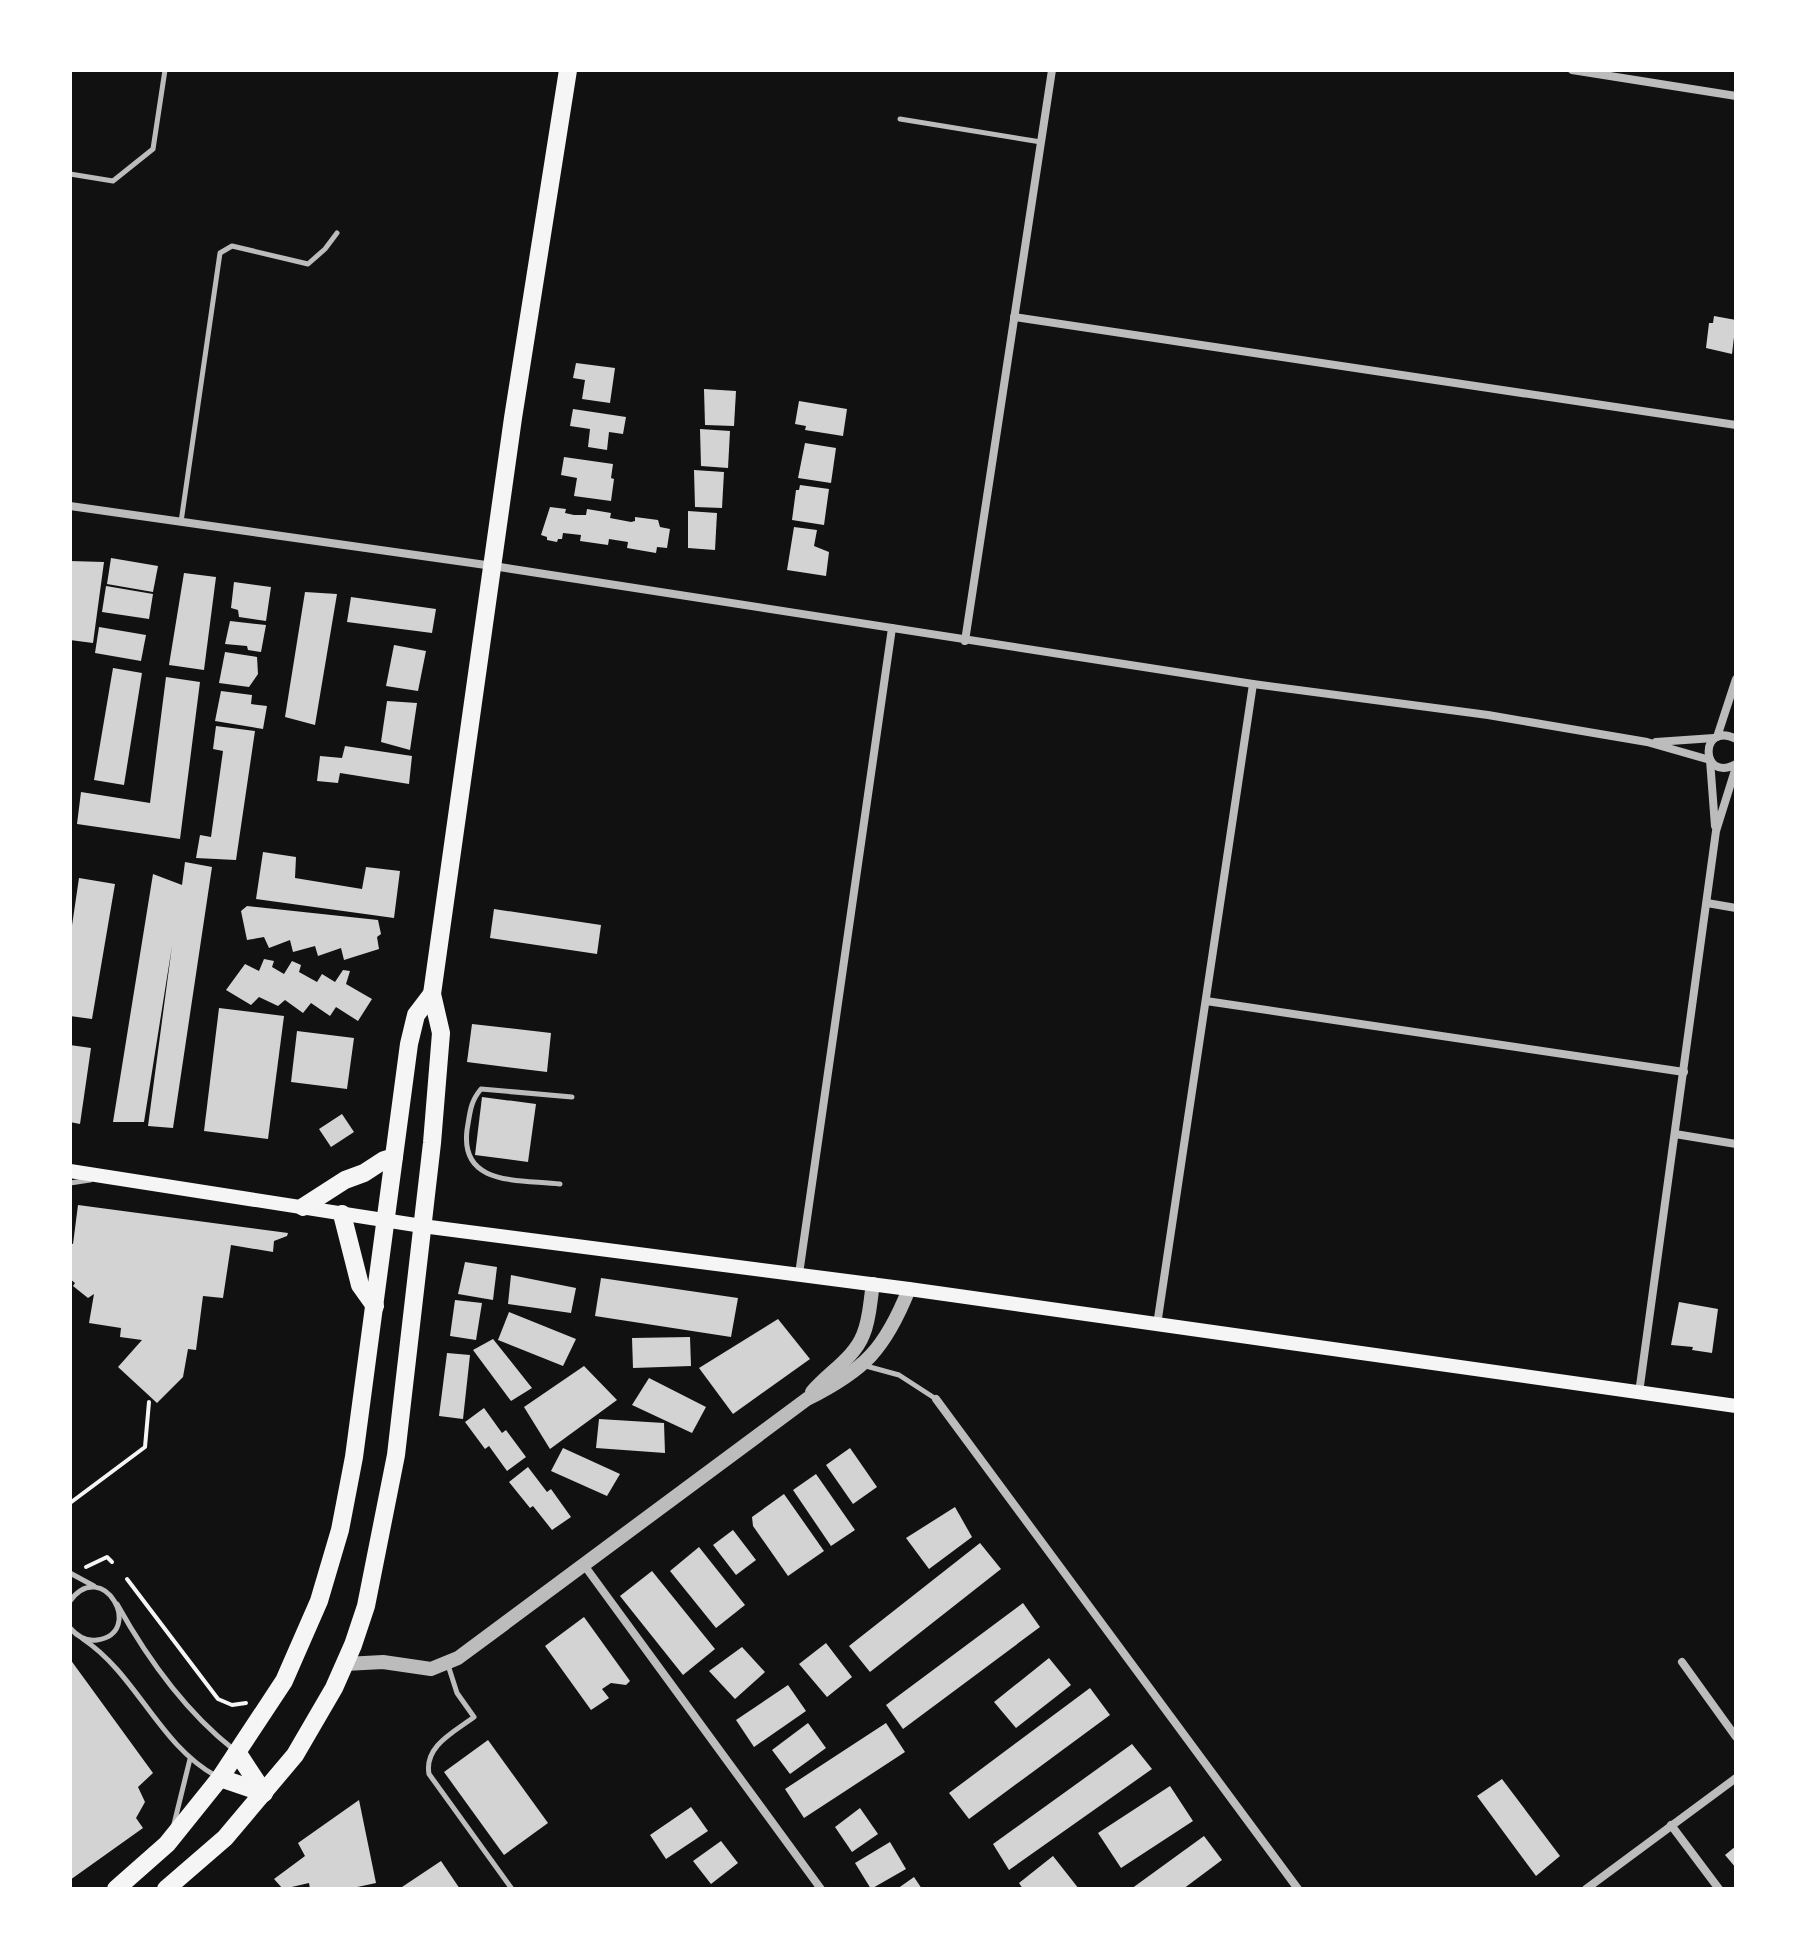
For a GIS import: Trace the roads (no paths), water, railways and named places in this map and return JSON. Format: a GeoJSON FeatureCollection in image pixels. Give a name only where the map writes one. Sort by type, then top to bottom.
{"type":"FeatureCollection","features":[{"type":"Feature","properties":{"kind":"highway"},"geometry":{"type":"LineString","coordinates":[[166,1889],[225,1838],[301,1747],[345,1664],[366,1606],[396,1455],[432,1143],[441,1033],[432,994],[568,70]]}},
{"type":"Feature","properties":{"kind":"highway"},"geometry":{"type":"LineString","coordinates":[[116,1889],[167,1844],[220,1778],[284,1681],[319,1601],[340,1530],[354,1457],[409,1044],[416,1015],[432,994]]}},
{"type":"Feature","properties":{"kind":"highway"},"geometry":{"type":"LineString","coordinates":[[303,1207],[345,1180],[394,1157]]}},
{"type":"Feature","properties":{"kind":"highway"},"geometry":{"type":"LineString","coordinates":[[342,1214],[360,1285],[375,1306]]}},
{"type":"Feature","properties":{"kind":"highway"},"geometry":{"type":"LineString","coordinates":[[237,1752],[264,1793]]}},
{"type":"Feature","properties":{"kind":"highway"},"geometry":{"type":"LineString","coordinates":[[220,1778],[264,1793]]}},
{"type":"Feature","properties":{"kind":"main road"},"geometry":{"type":"LineString","coordinates":[[70,1171],[422,1226],[873,1284],[1736,1406]]}},
{"type":"Feature","properties":{"kind":"street"},"geometry":{"type":"LineString","coordinates":[[965,641],[1052,70]]}},
{"type":"Feature","properties":{"kind":"street"},"geometry":{"type":"LineString","coordinates":[[1572,70],[1733,94]]}},
{"type":"Feature","properties":{"kind":"street"},"geometry":{"type":"LineString","coordinates":[[1014,317],[1736,425]]}},
{"type":"Feature","properties":{"kind":"street"},"geometry":{"type":"LineString","coordinates":[[70,506],[493,566],[1253,684],[1488,715],[1647,742],[1710,760],[1723,769],[1736,766]]}},
{"type":"Feature","properties":{"kind":"street"},"geometry":{"type":"LineString","coordinates":[[799,1274],[892,628]]}},
{"type":"Feature","properties":{"kind":"street"},"geometry":{"type":"LineString","coordinates":[[1716,831],[1709,746],[1716,738],[1736,679]]}},
{"type":"Feature","properties":{"kind":"street"},"geometry":{"type":"LineString","coordinates":[[1157,1325],[1253,684]]}},
{"type":"Feature","properties":{"kind":"street"},"geometry":{"type":"LineString","coordinates":[[1647,742],[1727,735],[1736,739]]}},
{"type":"Feature","properties":{"kind":"street"},"geometry":{"type":"LineString","coordinates":[[1639,1394],[1716,831],[1736,766]]}},
{"type":"Feature","properties":{"kind":"street"},"geometry":{"type":"LineString","coordinates":[[1707,903],[1736,908]]}},
{"type":"Feature","properties":{"kind":"street"},"geometry":{"type":"LineString","coordinates":[[1206,1001],[1684,1072]]}},
{"type":"Feature","properties":{"kind":"street"},"geometry":{"type":"LineString","coordinates":[[1675,1134],[1736,1144]]}},
{"type":"Feature","properties":{"kind":"street"},"geometry":{"type":"LineString","coordinates":[[807,1399],[861,1340],[867,1324],[873,1284]]}},
{"type":"Feature","properties":{"kind":"street"},"geometry":{"type":"LineString","coordinates":[[345,1664],[383,1662],[431,1669],[447,1664],[807,1399],[860,1365],[885,1340],[909,1289]]}},
{"type":"Feature","properties":{"kind":"street"},"geometry":{"type":"LineString","coordinates":[[936,1399],[1298,1889]]}},
{"type":"Feature","properties":{"kind":"street"},"geometry":{"type":"LineString","coordinates":[[584,1565],[821,1889]]}},
{"type":"Feature","properties":{"kind":"street"},"geometry":{"type":"LineString","coordinates":[[1682,1662],[1736,1737]]}},
{"type":"Feature","properties":{"kind":"street"},"geometry":{"type":"LineString","coordinates":[[1586,1889],[1736,1778]]}},
{"type":"Feature","properties":{"kind":"street"},"geometry":{"type":"LineString","coordinates":[[1671,1825],[1719,1889]]}},
{"type":"Feature","properties":{"kind":"lane"},"geometry":{"type":"LineString","coordinates":[[70,174],[113,181],[153,149],[165,70]]}},
{"type":"Feature","properties":{"kind":"lane"},"geometry":{"type":"LineString","coordinates":[[900,119],[1041,142]]}},
{"type":"Feature","properties":{"kind":"lane"},"geometry":{"type":"LineString","coordinates":[[181,522],[220,253],[232,246],[308,264],[337,233]]}},
{"type":"Feature","properties":{"kind":"lane"},"geometry":{"type":"LineString","coordinates":[[560,1184],[486,1175],[472,1164],[465,1145],[469,1115],[472,1100],[481,1089],[572,1097]]}},
{"type":"Feature","properties":{"kind":"lane"},"geometry":{"type":"LineString","coordinates":[[70,1183],[115,1177]]}},
{"type":"Feature","properties":{"kind":"lane"},"geometry":{"type":"LineString","coordinates":[[860,1365],[896,1374],[936,1399]]}},
{"type":"Feature","properties":{"kind":"lane"},"geometry":{"type":"LineString","coordinates":[[70,1573],[108,1593],[136,1637],[195,1716],[237,1752]]}},
{"type":"Feature","properties":{"kind":"lane"},"geometry":{"type":"LineString","coordinates":[[70,1601],[80,1591],[97,1588]]}},
{"type":"Feature","properties":{"kind":"lane"},"geometry":{"type":"LineString","coordinates":[[83,1639],[100,1640],[112,1633],[118,1621],[117,1604]]}},
{"type":"Feature","properties":{"kind":"lane"},"geometry":{"type":"LineString","coordinates":[[70,1628],[110,1661],[190,1759],[220,1778]]}},
{"type":"Feature","properties":{"kind":"lane"},"geometry":{"type":"LineString","coordinates":[[447,1664],[457,1693],[474,1717],[433,1749],[428,1764],[429,1774],[512,1889]]}},
{"type":"Feature","properties":{"kind":"lane"},"geometry":{"type":"LineString","coordinates":[[167,1844],[187,1781],[190,1759]]}}]}
